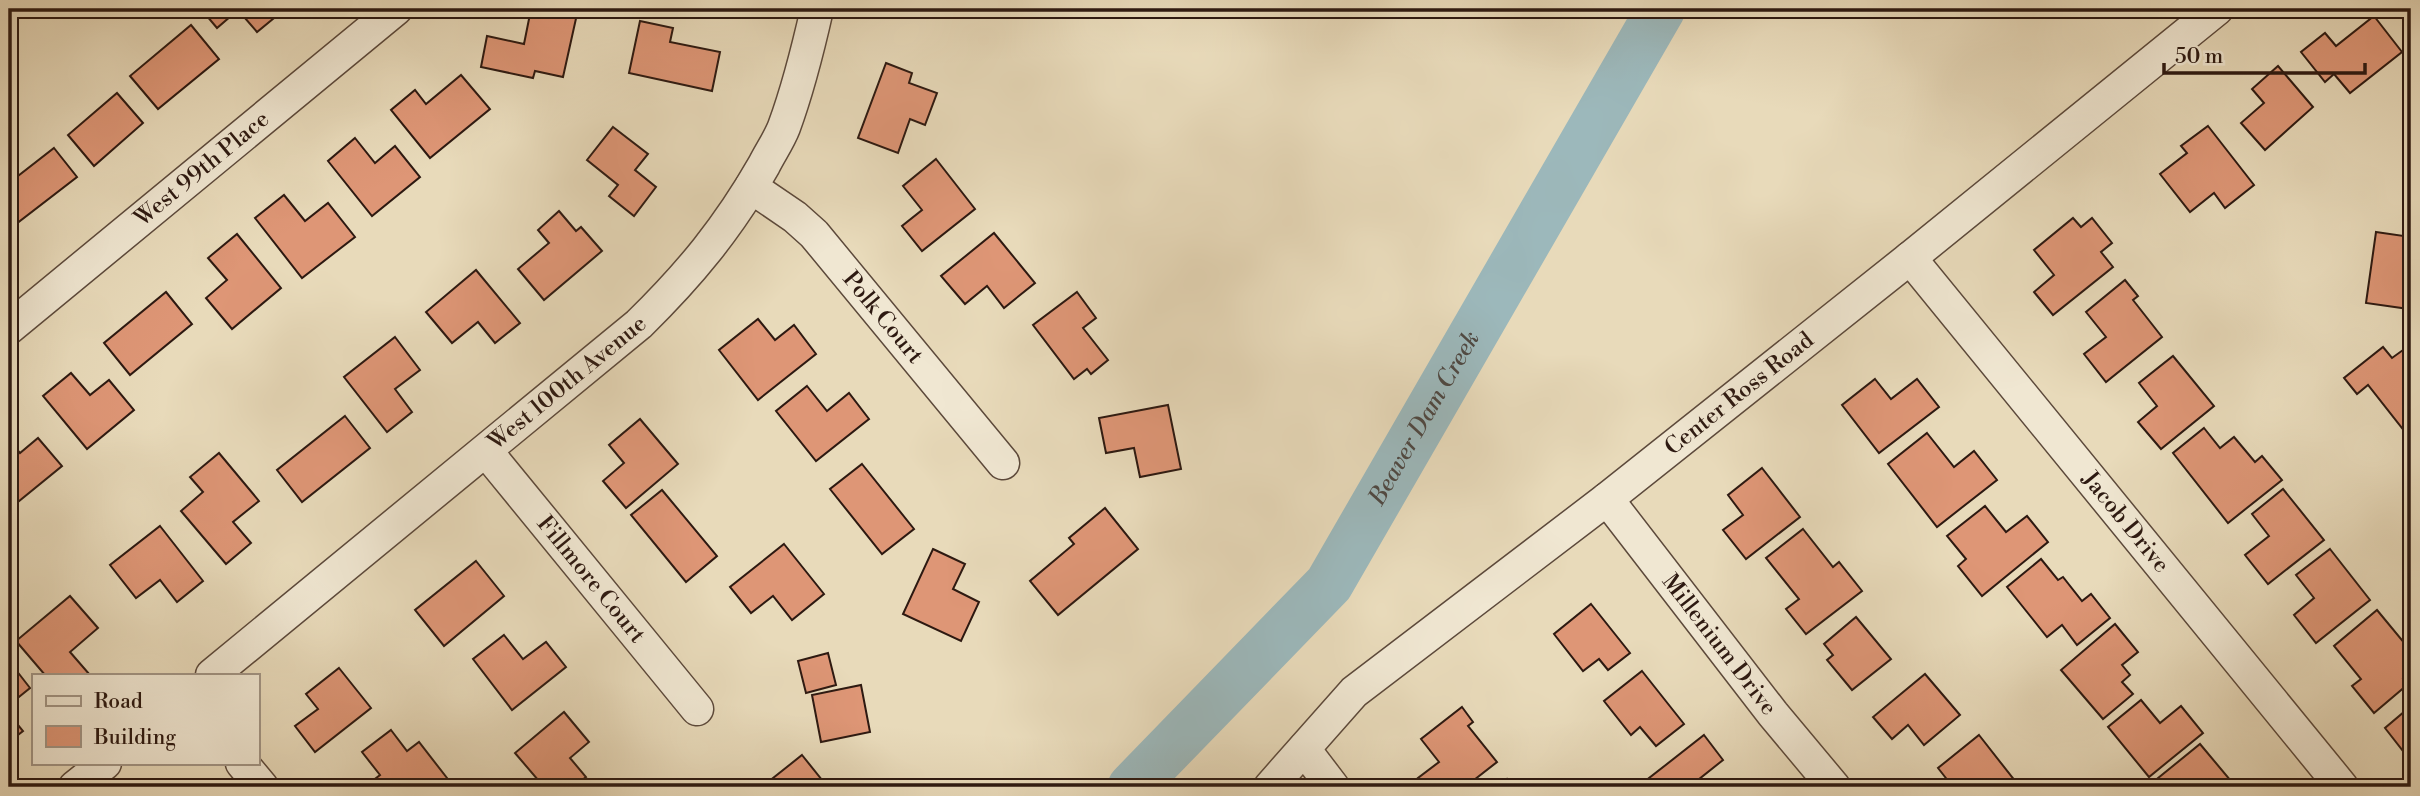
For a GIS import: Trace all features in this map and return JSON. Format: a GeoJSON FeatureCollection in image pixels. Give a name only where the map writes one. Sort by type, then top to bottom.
{"type":"FeatureCollection","features":[{"type":"Feature","properties":{"kind":"street","name":"West 99th Place"},"geometry":{"type":"LineString","coordinates":[[9,328],[397,9]]}},
{"type":"Feature","properties":{"kind":"street","name":"West 100th Avenue"},"geometry":{"type":"LineString","coordinates":[[213,674],[639,324],[669,295],[712,246],[751,187],[783,130],[806,58],[817,9]]}},
{"type":"Feature","properties":{"kind":"street","name":"Center Ross Road"},"geometry":{"type":"LineString","coordinates":[[1270,787],[1354,692],[1607,499],[2217,9]]}},
{"type":"Feature","properties":{"kind":"street","name":"Polk Court"},"geometry":{"type":"LineString","coordinates":[[751,187],[814,233],[1003,463]]}},
{"type":"Feature","properties":{"kind":"street","name":"Jacob Drive"},"geometry":{"type":"LineString","coordinates":[[1910,258],[2342,787]]}},
{"type":"Feature","properties":{"kind":"street","name":"Fillmore Court"},"geometry":{"type":"LineString","coordinates":[[486,451],[697,709]]}},
{"type":"Feature","properties":{"kind":"street","name":"Millenium Drive"},"geometry":{"type":"LineString","coordinates":[[1607,499],[1773,714],[1834,787]]}},
{"type":"Feature","properties":{"kind":"street"},"geometry":{"type":"LineString","coordinates":[[1304,749],[1333,787]]}},
{"type":"Feature","properties":{"kind":"street"},"geometry":{"type":"LineString","coordinates":[[75,787],[104,764]]}},
{"type":"Feature","properties":{"kind":"street"},"geometry":{"type":"LineString","coordinates":[[243,764],[261,787]]}},
{"type":"Feature","properties":{"kind":"building"},"geometry":{"type":"Polygon","coordinates":[[[201,9],[285,9],[257,32],[238,10],[217,28],[201,9]]]}},
{"type":"Feature","properties":{"kind":"building"},"geometry":{"type":"Polygon","coordinates":[[[531,9],[552,9],[577,14],[563,77],[535,71],[533,78],[481,67],[487,36],[524,44],[531,9]]]}},
{"type":"Feature","properties":{"kind":"building"},"geometry":{"type":"Polygon","coordinates":[[[2397,9],[2411,9],[2411,27],[2397,9]]]}},
{"type":"Feature","properties":{"kind":"building"},"geometry":{"type":"Polygon","coordinates":[[[2374,16],[2402,52],[2350,93],[2334,74],[2325,82],[2301,52],[2325,33],[2336,46],[2374,16]]]}},
{"type":"Feature","properties":{"kind":"building"},"geometry":{"type":"Polygon","coordinates":[[[640,21],[673,28],[670,42],[720,52],[712,91],[629,73],[640,21]]]}},
{"type":"Feature","properties":{"kind":"building"},"geometry":{"type":"Polygon","coordinates":[[[191,25],[219,59],[158,109],[130,76],[191,25]]]}},
{"type":"Feature","properties":{"kind":"building"},"geometry":{"type":"Polygon","coordinates":[[[886,63],[912,73],[909,83],[937,93],[925,125],[910,119],[898,153],[858,138],[886,63]]]}},
{"type":"Feature","properties":{"kind":"building"},"geometry":{"type":"Polygon","coordinates":[[[2278,66],[2313,107],[2265,150],[2241,123],[2264,103],[2252,89],[2278,66]]]}},
{"type":"Feature","properties":{"kind":"building"},"geometry":{"type":"Polygon","coordinates":[[[461,75],[490,109],[430,158],[391,110],[415,90],[426,104],[461,75]]]}},
{"type":"Feature","properties":{"kind":"building"},"geometry":{"type":"Polygon","coordinates":[[[117,93],[143,123],[94,166],[68,135],[117,93]]]}},
{"type":"Feature","properties":{"kind":"building"},"geometry":{"type":"Polygon","coordinates":[[[2208,126],[2254,185],[2225,208],[2214,193],[2190,212],[2160,174],[2187,153],[2181,146],[2208,126]]]}},
{"type":"Feature","properties":{"kind":"building"},"geometry":{"type":"Polygon","coordinates":[[[613,127],[648,154],[635,170],[656,187],[634,216],[609,196],[618,185],[587,160],[613,127]]]}},
{"type":"Feature","properties":{"kind":"building"},"geometry":{"type":"Polygon","coordinates":[[[355,138],[375,163],[395,146],[420,177],[372,216],[328,161],[355,138]]]}},
{"type":"Feature","properties":{"kind":"building"},"geometry":{"type":"Polygon","coordinates":[[[54,148],[77,177],[16,224],[9,215],[9,183],[54,148]]]}},
{"type":"Feature","properties":{"kind":"building"},"geometry":{"type":"Polygon","coordinates":[[[936,159],[975,209],[922,251],[902,226],[922,210],[903,186],[936,159]]]}},
{"type":"Feature","properties":{"kind":"building"},"geometry":{"type":"Polygon","coordinates":[[[284,195],[305,221],[328,203],[355,237],[302,278],[255,218],[284,195]]]}},
{"type":"Feature","properties":{"kind":"building"},"geometry":{"type":"Polygon","coordinates":[[[559,211],[576,231],[581,227],[602,251],[544,300],[518,269],[549,243],[538,230],[559,211]]]}},
{"type":"Feature","properties":{"kind":"building"},"geometry":{"type":"Polygon","coordinates":[[[2073,218],[2081,227],[2092,218],[2112,243],[2101,252],[2113,267],[2053,315],[2034,292],[2054,275],[2034,250],[2073,218]]]}},
{"type":"Feature","properties":{"kind":"building"},"geometry":{"type":"Polygon","coordinates":[[[2376,232],[2411,237],[2409,309],[2366,303],[2376,232]]]}},
{"type":"Feature","properties":{"kind":"building"},"geometry":{"type":"Polygon","coordinates":[[[994,233],[1035,283],[1004,308],[987,286],[965,304],[941,276],[994,233]]]}},
{"type":"Feature","properties":{"kind":"building"},"geometry":{"type":"Polygon","coordinates":[[[237,234],[281,288],[232,329],[206,298],[227,280],[208,258],[237,234]]]}},
{"type":"Feature","properties":{"kind":"building"},"geometry":{"type":"Polygon","coordinates":[[[476,270],[520,323],[495,343],[478,322],[452,343],[426,312],[476,270]]]}},
{"type":"Feature","properties":{"kind":"building"},"geometry":{"type":"Polygon","coordinates":[[[2125,280],[2138,296],[2133,300],[2162,337],[2106,382],[2084,354],[2106,337],[2086,312],[2125,280]]]}},
{"type":"Feature","properties":{"kind":"building"},"geometry":{"type":"Polygon","coordinates":[[[166,292],[192,324],[130,375],[104,343],[166,292]]]}},
{"type":"Feature","properties":{"kind":"building"},"geometry":{"type":"Polygon","coordinates":[[[1077,292],[1096,318],[1083,328],[1108,360],[1091,374],[1087,369],[1074,379],[1033,325],[1077,292]]]}},
{"type":"Feature","properties":{"kind":"building"},"geometry":{"type":"Polygon","coordinates":[[[758,319],[775,340],[794,325],[816,354],[758,400],[719,350],[758,319]]]}},
{"type":"Feature","properties":{"kind":"building"},"geometry":{"type":"Polygon","coordinates":[[[395,337],[420,370],[395,389],[412,412],[387,432],[344,377],[395,337]]]}},
{"type":"Feature","properties":{"kind":"building"},"geometry":{"type":"Polygon","coordinates":[[[2383,347],[2392,358],[2403,350],[2411,360],[2411,421],[2402,428],[2368,385],[2357,394],[2344,378],[2383,347]]]}},
{"type":"Feature","properties":{"kind":"building"},"geometry":{"type":"Polygon","coordinates":[[[2173,356],[2214,406],[2161,449],[2138,422],[2157,406],[2139,383],[2173,356]]]}},
{"type":"Feature","properties":{"kind":"building"},"geometry":{"type":"Polygon","coordinates":[[[71,373],[90,395],[109,380],[134,410],[87,449],[43,396],[71,373]]]}},
{"type":"Feature","properties":{"kind":"building"},"geometry":{"type":"Polygon","coordinates":[[[1875,379],[1891,399],[1917,379],[1939,407],[1879,453],[1842,405],[1875,379]]]}},
{"type":"Feature","properties":{"kind":"building"},"geometry":{"type":"Polygon","coordinates":[[[807,386],[827,411],[849,393],[869,419],[816,461],[776,411],[807,386]]]}},
{"type":"Feature","properties":{"kind":"building"},"geometry":{"type":"Polygon","coordinates":[[[1168,405],[1181,469],[1140,477],[1134,448],[1106,453],[1099,418],[1168,405]]]}},
{"type":"Feature","properties":{"kind":"building"},"geometry":{"type":"Polygon","coordinates":[[[345,416],[370,448],[302,502],[277,470],[345,416]]]}},
{"type":"Feature","properties":{"kind":"building"},"geometry":{"type":"Polygon","coordinates":[[[640,419],[678,464],[626,508],[603,481],[624,463],[609,445],[640,419]]]}},
{"type":"Feature","properties":{"kind":"building"},"geometry":{"type":"Polygon","coordinates":[[[2204,428],[2220,448],[2234,437],[2255,462],[2262,456],[2282,480],[2228,523],[2173,453],[2204,428]]]}},
{"type":"Feature","properties":{"kind":"building"},"geometry":{"type":"Polygon","coordinates":[[[1927,433],[1954,467],[1974,451],[1997,480],[1937,527],[1888,464],[1927,433]]]}},
{"type":"Feature","properties":{"kind":"building"},"geometry":{"type":"Polygon","coordinates":[[[38,438],[62,466],[13,506],[9,500],[9,439],[20,453],[38,438]]]}},
{"type":"Feature","properties":{"kind":"building"},"geometry":{"type":"Polygon","coordinates":[[[219,453],[259,501],[233,522],[251,543],[226,564],[181,511],[203,492],[190,477],[219,453]]]}},
{"type":"Feature","properties":{"kind":"building"},"geometry":{"type":"Polygon","coordinates":[[[862,464],[914,529],[882,554],[830,489],[862,464]]]}},
{"type":"Feature","properties":{"kind":"building"},"geometry":{"type":"Polygon","coordinates":[[[1762,468],[1800,517],[1746,559],[1723,530],[1743,515],[1728,495],[1762,468]]]}},
{"type":"Feature","properties":{"kind":"building"},"geometry":{"type":"Polygon","coordinates":[[[2283,489],[2324,540],[2268,584],[2245,555],[2269,536],[2252,514],[2283,489]]]}},
{"type":"Feature","properties":{"kind":"building"},"geometry":{"type":"Polygon","coordinates":[[[662,490],[717,556],[686,582],[631,515],[662,490]]]}},
{"type":"Feature","properties":{"kind":"building"},"geometry":{"type":"Polygon","coordinates":[[[1985,506],[2006,532],[2027,516],[2048,542],[1982,596],[1958,566],[1966,559],[1947,536],[1985,506]]]}},
{"type":"Feature","properties":{"kind":"building"},"geometry":{"type":"Polygon","coordinates":[[[1105,508],[1138,549],[1058,615],[1030,581],[1074,544],[1069,538],[1105,508]]]}},
{"type":"Feature","properties":{"kind":"building"},"geometry":{"type":"Polygon","coordinates":[[[160,526],[203,581],[177,602],[160,580],[136,598],[110,565],[160,526]]]}},
{"type":"Feature","properties":{"kind":"building"},"geometry":{"type":"Polygon","coordinates":[[[1803,529],[1833,567],[1839,562],[1862,591],[1806,634],[1786,609],[1799,599],[1766,558],[1803,529]]]}},
{"type":"Feature","properties":{"kind":"building"},"geometry":{"type":"Polygon","coordinates":[[[784,544],[824,594],[792,620],[773,596],[751,613],[730,587],[784,544]]]}},
{"type":"Feature","properties":{"kind":"building"},"geometry":{"type":"Polygon","coordinates":[[[933,549],[965,564],[953,589],[979,602],[961,641],[903,614],[933,549]]]}},
{"type":"Feature","properties":{"kind":"building"},"geometry":{"type":"Polygon","coordinates":[[[2330,549],[2370,600],[2316,643],[2294,615],[2314,598],[2296,575],[2330,549]]]}},
{"type":"Feature","properties":{"kind":"building"},"geometry":{"type":"Polygon","coordinates":[[[2041,559],[2058,580],[2063,577],[2082,601],[2091,594],[2110,618],[2077,645],[2062,625],[2047,637],[2007,587],[2041,559]]]}},
{"type":"Feature","properties":{"kind":"building"},"geometry":{"type":"Polygon","coordinates":[[[476,561],[504,596],[444,646],[415,610],[476,561]]]}},
{"type":"Feature","properties":{"kind":"building"},"geometry":{"type":"Polygon","coordinates":[[[70,596],[98,628],[70,652],[89,674],[44,674],[16,641],[70,596]]]}},
{"type":"Feature","properties":{"kind":"building"},"geometry":{"type":"Polygon","coordinates":[[[1591,604],[1630,653],[1608,670],[1599,659],[1583,671],[1554,634],[1591,604]]]}},
{"type":"Feature","properties":{"kind":"building"},"geometry":{"type":"Polygon","coordinates":[[[2377,610],[2411,651],[2411,672],[2403,679],[2407,685],[2374,713],[2352,686],[2361,679],[2334,646],[2377,610]]]}},
{"type":"Feature","properties":{"kind":"building"},"geometry":{"type":"Polygon","coordinates":[[[1856,617],[1891,659],[1852,690],[1827,660],[1833,655],[1824,644],[1856,617]]]}},
{"type":"Feature","properties":{"kind":"building"},"geometry":{"type":"Polygon","coordinates":[[[2115,624],[2138,652],[2122,665],[2130,675],[2122,682],[2133,694],[2103,719],[2061,670],[2115,624]]]}},
{"type":"Feature","properties":{"kind":"building"},"geometry":{"type":"Polygon","coordinates":[[[504,635],[523,659],[546,642],[566,667],[512,710],[473,659],[504,635]]]}},
{"type":"Feature","properties":{"kind":"building"},"geometry":{"type":"Polygon","coordinates":[[[828,653],[836,685],[806,693],[798,661],[828,653]]]}},
{"type":"Feature","properties":{"kind":"building"},"geometry":{"type":"Polygon","coordinates":[[[9,661],[30,688],[9,705],[9,661]]]}},
{"type":"Feature","properties":{"kind":"building"},"geometry":{"type":"Polygon","coordinates":[[[339,668],[371,708],[315,752],[295,726],[318,709],[306,694],[339,668]]]}},
{"type":"Feature","properties":{"kind":"building"},"geometry":{"type":"Polygon","coordinates":[[[1642,671],[1684,724],[1656,746],[1640,727],[1631,735],[1604,701],[1642,671]]]}},
{"type":"Feature","properties":{"kind":"building"},"geometry":{"type":"Polygon","coordinates":[[[1925,674],[1960,715],[1924,745],[1908,725],[1892,739],[1873,717],[1925,674]]]}},
{"type":"Feature","properties":{"kind":"building"},"geometry":{"type":"Polygon","coordinates":[[[861,685],[870,732],[821,742],[812,695],[861,685]]]}},
{"type":"Feature","properties":{"kind":"building"},"geometry":{"type":"Polygon","coordinates":[[[2141,700],[2160,723],[2181,706],[2203,733],[2149,777],[2108,727],[2141,700]]]}},
{"type":"Feature","properties":{"kind":"building"},"geometry":{"type":"Polygon","coordinates":[[[2411,706],[2411,744],[2403,751],[2385,728],[2411,706]]]}},
{"type":"Feature","properties":{"kind":"building"},"geometry":{"type":"Polygon","coordinates":[[[1462,707],[1473,722],[1468,726],[1497,762],[1465,787],[1425,787],[1418,778],[1439,762],[1421,739],[1462,707]]]}},
{"type":"Feature","properties":{"kind":"building"},"geometry":{"type":"Polygon","coordinates":[[[564,712],[589,742],[570,758],[586,777],[573,787],[544,787],[515,753],[564,712]]]}},
{"type":"Feature","properties":{"kind":"building"},"geometry":{"type":"Polygon","coordinates":[[[9,714],[23,731],[9,742],[9,714]]]}},
{"type":"Feature","properties":{"kind":"building"},"geometry":{"type":"Polygon","coordinates":[[[391,730],[407,751],[419,742],[447,778],[434,787],[396,787],[393,784],[389,787],[375,787],[371,782],[380,775],[362,752],[391,730]]]}},
{"type":"Feature","properties":{"kind":"building"},"geometry":{"type":"Polygon","coordinates":[[[1704,735],[1723,760],[1698,780],[1704,787],[1648,787],[1644,782],[1704,735]]]}},
{"type":"Feature","properties":{"kind":"building"},"geometry":{"type":"Polygon","coordinates":[[[1979,735],[2019,786],[1953,787],[1938,768],[1979,735]]]}},
{"type":"Feature","properties":{"kind":"building"},"geometry":{"type":"Polygon","coordinates":[[[2200,744],[2236,787],[2147,787],[2200,744]]]}},
{"type":"Feature","properties":{"kind":"building"},"geometry":{"type":"Polygon","coordinates":[[[802,755],[826,785],[763,786],[802,755]]]}},
{"type":"Feature","properties":{"kind":"building"},"geometry":{"type":"Polygon","coordinates":[[[1507,779],[1514,787],[1497,787],[1507,779]]]}},
{"type":"Feature","properties":{"kind":"waterway","name":"Beaver Dam Creek"},"geometry":{"type":"LineString","coordinates":[[1132,787],[1329,584],[1661,9]]}}]}
